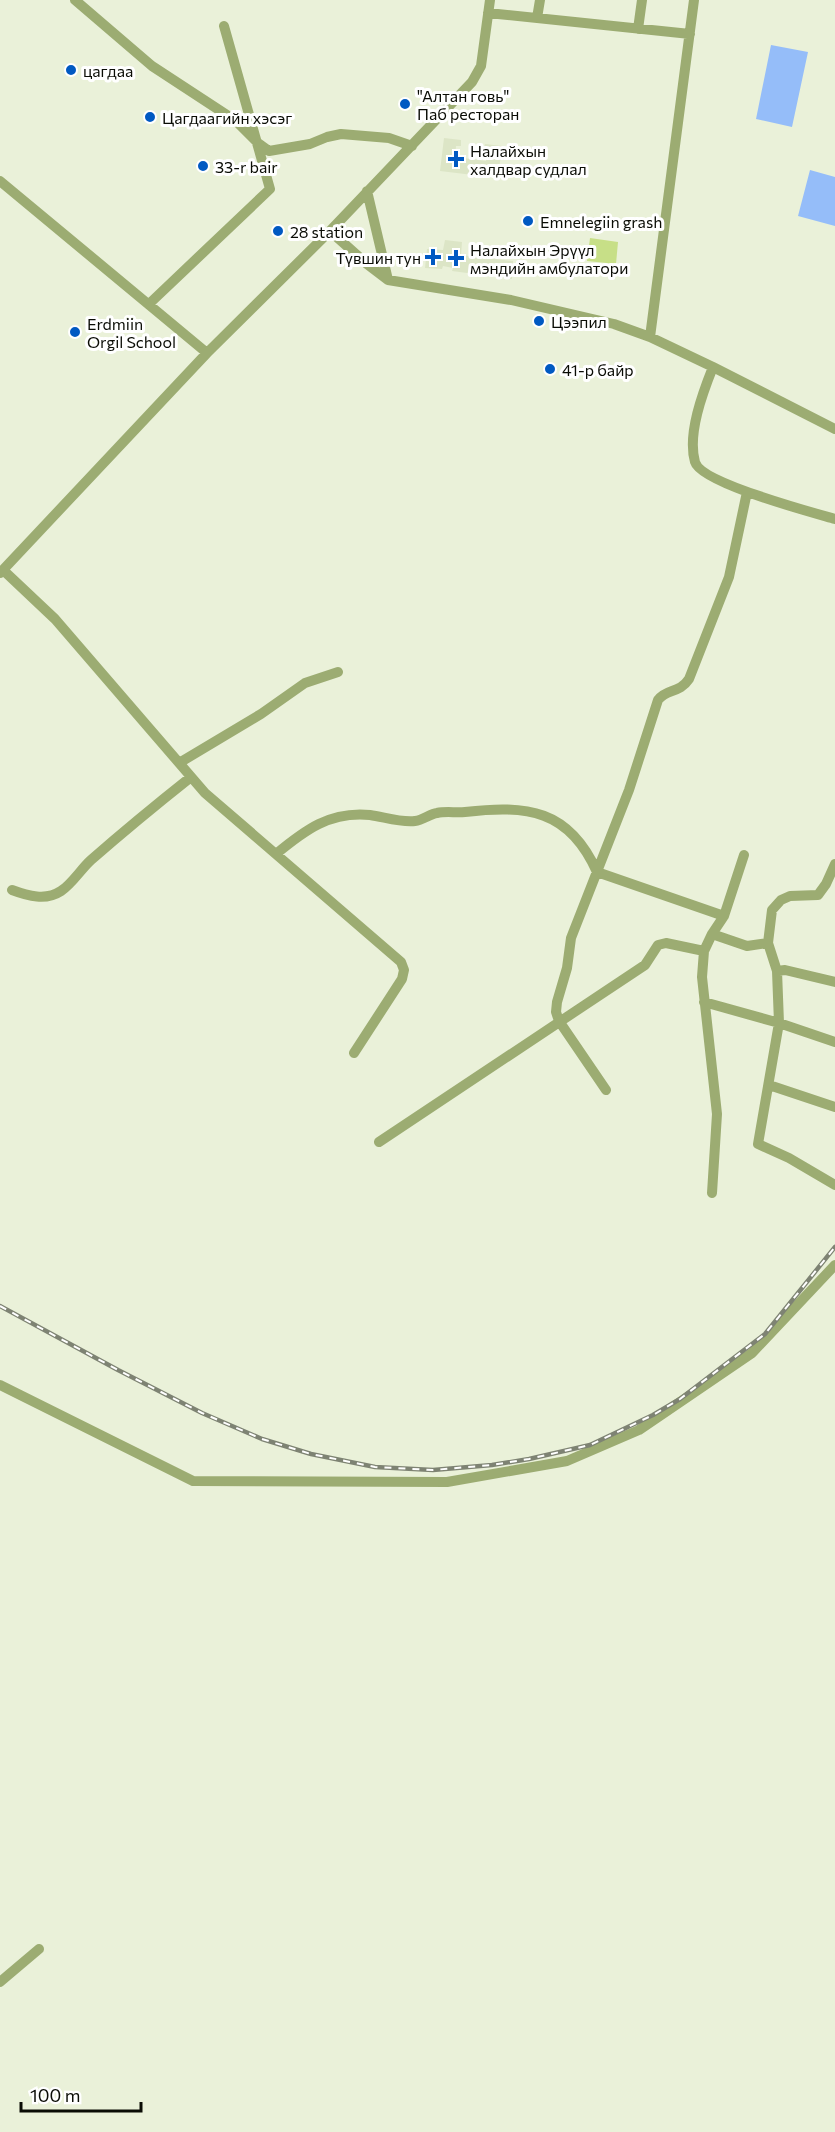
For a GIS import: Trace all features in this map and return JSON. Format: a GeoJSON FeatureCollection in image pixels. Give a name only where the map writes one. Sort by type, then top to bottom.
{"type":"FeatureCollection","features":[{"type":"Feature","properties":{"kind":"street"},"geometry":{"type":"LineString","coordinates":[[75,0],[152,66],[236,121],[269,151],[310,144],[327,136],[340,134],[389,138],[412,146]]}},
{"type":"Feature","properties":{"kind":"street"},"geometry":{"type":"LineString","coordinates":[[354,1053],[402,979],[404,970],[401,962],[205,793],[55,619],[1,572],[207,353],[330,231],[472,82],[478,74],[490,0]]}},
{"type":"Feature","properties":{"kind":"street"},"geometry":{"type":"LineString","coordinates":[[537,18],[540,0]]}},
{"type":"Feature","properties":{"kind":"street"},"geometry":{"type":"LineString","coordinates":[[638,29],[642,0]]}},
{"type":"Feature","properties":{"kind":"street"},"geometry":{"type":"LineString","coordinates":[[650,337],[694,0]]}},
{"type":"Feature","properties":{"kind":"street"},"geometry":{"type":"LineString","coordinates":[[488,12],[690,34]]}},
{"type":"Feature","properties":{"kind":"street"},"geometry":{"type":"LineString","coordinates":[[148,304],[270,189],[224,26]]}},
{"type":"Feature","properties":{"kind":"street"},"geometry":{"type":"LineString","coordinates":[[0,181],[207,353]]}},
{"type":"Feature","properties":{"kind":"street"},"geometry":{"type":"LineString","coordinates":[[368,191],[388,280]]}},
{"type":"Feature","properties":{"kind":"street"},"geometry":{"type":"LineString","coordinates":[[330,231],[388,280],[511,300],[591,318],[650,337],[835,429]]}},
{"type":"Feature","properties":{"kind":"street"},"geometry":{"type":"LineString","coordinates":[[367,264],[377,263],[383,254]]}},
{"type":"Feature","properties":{"kind":"street"},"geometry":{"type":"LineString","coordinates":[[713,367],[698,406],[694,441],[695,463],[700,470],[747,492],[835,519]]}},
{"type":"Feature","properties":{"kind":"street"},"geometry":{"type":"LineString","coordinates":[[606,1090],[559,1021],[556,1012],[567,968],[571,938],[629,790],[658,700],[662,695],[684,686],[689,679],[729,576],[747,492]]}},
{"type":"Feature","properties":{"kind":"street"},"geometry":{"type":"LineString","coordinates":[[179,763],[261,714],[305,683],[338,672]]}},
{"type":"Feature","properties":{"kind":"street"},"geometry":{"type":"LineString","coordinates":[[12,890],[41,897],[61,891],[83,867],[191,777]]}},
{"type":"Feature","properties":{"kind":"street"},"geometry":{"type":"LineString","coordinates":[[276,854],[306,829],[333,818],[367,815],[415,821],[437,813],[492,809],[527,810],[556,820],[579,839],[597,872],[724,916]]}},
{"type":"Feature","properties":{"kind":"street"},"geometry":{"type":"LineString","coordinates":[[712,1193],[717,1114],[702,977],[704,951],[724,916],[744,855]]}},
{"type":"Feature","properties":{"kind":"street"},"geometry":{"type":"LineString","coordinates":[[834,870],[818,895],[790,896],[781,900],[772,910],[768,944],[777,971],[779,1023],[759,1145],[789,1158],[835,1185]]}},
{"type":"Feature","properties":{"kind":"street"},"geometry":{"type":"LineString","coordinates":[[712,934],[747,946],[768,944]]}},
{"type":"Feature","properties":{"kind":"street"},"geometry":{"type":"LineString","coordinates":[[379,1142],[645,965],[658,945],[666,943],[704,951]]}},
{"type":"Feature","properties":{"kind":"street"},"geometry":{"type":"LineString","coordinates":[[777,971],[785,970],[835,982]]}},
{"type":"Feature","properties":{"kind":"street"},"geometry":{"type":"LineString","coordinates":[[705,1002],[835,1042]]}},
{"type":"Feature","properties":{"kind":"street"},"geometry":{"type":"LineString","coordinates":[[769,1085],[835,1107]]}},
{"type":"Feature","properties":{"kind":"street"},"geometry":{"type":"LineString","coordinates":[[0,1385],[193,1481],[447,1482],[567,1461],[639,1430],[752,1353],[835,1265]]}},
{"type":"Feature","properties":{"kind":"street"},"geometry":{"type":"LineString","coordinates":[[0,1982],[39,1949]]}},
{"type":"Feature","properties":{"kind":"shaded area","name":"Налайхын халдвар судлал"},"geometry":{"type":"Polygon","coordinates":[[[444,138],[461,140],[461,146],[456,146],[455,157],[486,161],[488,151],[484,150],[485,144],[502,146],[498,178],[440,171],[444,138]]]}},
{"type":"Feature","properties":{"kind":"shaded area","name":"Налайхын Эрүүл мэндийн амбулатори"},"geometry":{"type":"Polygon","coordinates":[[[445,240],[462,242],[461,255],[513,261],[512,279],[452,271],[453,268],[443,266],[442,269],[425,268],[427,249],[443,250],[445,240]]]}},
{"type":"Feature","properties":{"kind":"green space"},"geometry":{"type":"Polygon","coordinates":[[[590,238],[618,242],[616,264],[587,261],[590,238]]]}},
{"type":"Feature","properties":{"kind":"water"},"geometry":{"type":"Polygon","coordinates":[[[771,45],[808,52],[792,127],[756,119],[771,45]]]}},
{"type":"Feature","properties":{"kind":"water"},"geometry":{"type":"Polygon","coordinates":[[[810,170],[835,177],[835,226],[798,216],[810,170]]]}},
{"type":"Feature","properties":{"kind":"railway"},"geometry":{"type":"LineString","coordinates":[[0,1306],[202,1413],[262,1439],[311,1454],[375,1467],[433,1470],[492,1465],[590,1445],[653,1415],[680,1399],[765,1334],[835,1247]]}},
{"type":"Feature","properties":{"kind":"place","name":"цагдаа"},"geometry":{"type":"Point","coordinates":[71,70]}},
{"type":"Feature","properties":{"kind":"place","name":"\"Алтан говь\" Паб ресторан"},"geometry":{"type":"Point","coordinates":[405,104]}},
{"type":"Feature","properties":{"kind":"place","name":"Цагдаагийн хэсэг"},"geometry":{"type":"Point","coordinates":[150,117]}},
{"type":"Feature","properties":{"kind":"place","name":"Налайхын халдвар судлал"},"geometry":{"type":"Point","coordinates":[456,159]}},
{"type":"Feature","properties":{"kind":"place","name":"33-r bair"},"geometry":{"type":"Point","coordinates":[203,166]}},
{"type":"Feature","properties":{"kind":"place","name":"Emnelegiin grash"},"geometry":{"type":"Point","coordinates":[528,221]}},
{"type":"Feature","properties":{"kind":"place","name":"28 station"},"geometry":{"type":"Point","coordinates":[278,231]}},
{"type":"Feature","properties":{"kind":"place","name":"Түвшин тун"},"geometry":{"type":"Point","coordinates":[433,257]}},
{"type":"Feature","properties":{"kind":"place","name":"Налайхын Эрүүл мэндийн амбулатори"},"geometry":{"type":"Point","coordinates":[456,258]}},
{"type":"Feature","properties":{"kind":"place","name":"Цээпил"},"geometry":{"type":"Point","coordinates":[539,321]}},
{"type":"Feature","properties":{"kind":"place","name":"Erdmiin Orgil School"},"geometry":{"type":"Point","coordinates":[75,332]}},
{"type":"Feature","properties":{"kind":"place","name":"41-р байр"},"geometry":{"type":"Point","coordinates":[550,369]}}]}
